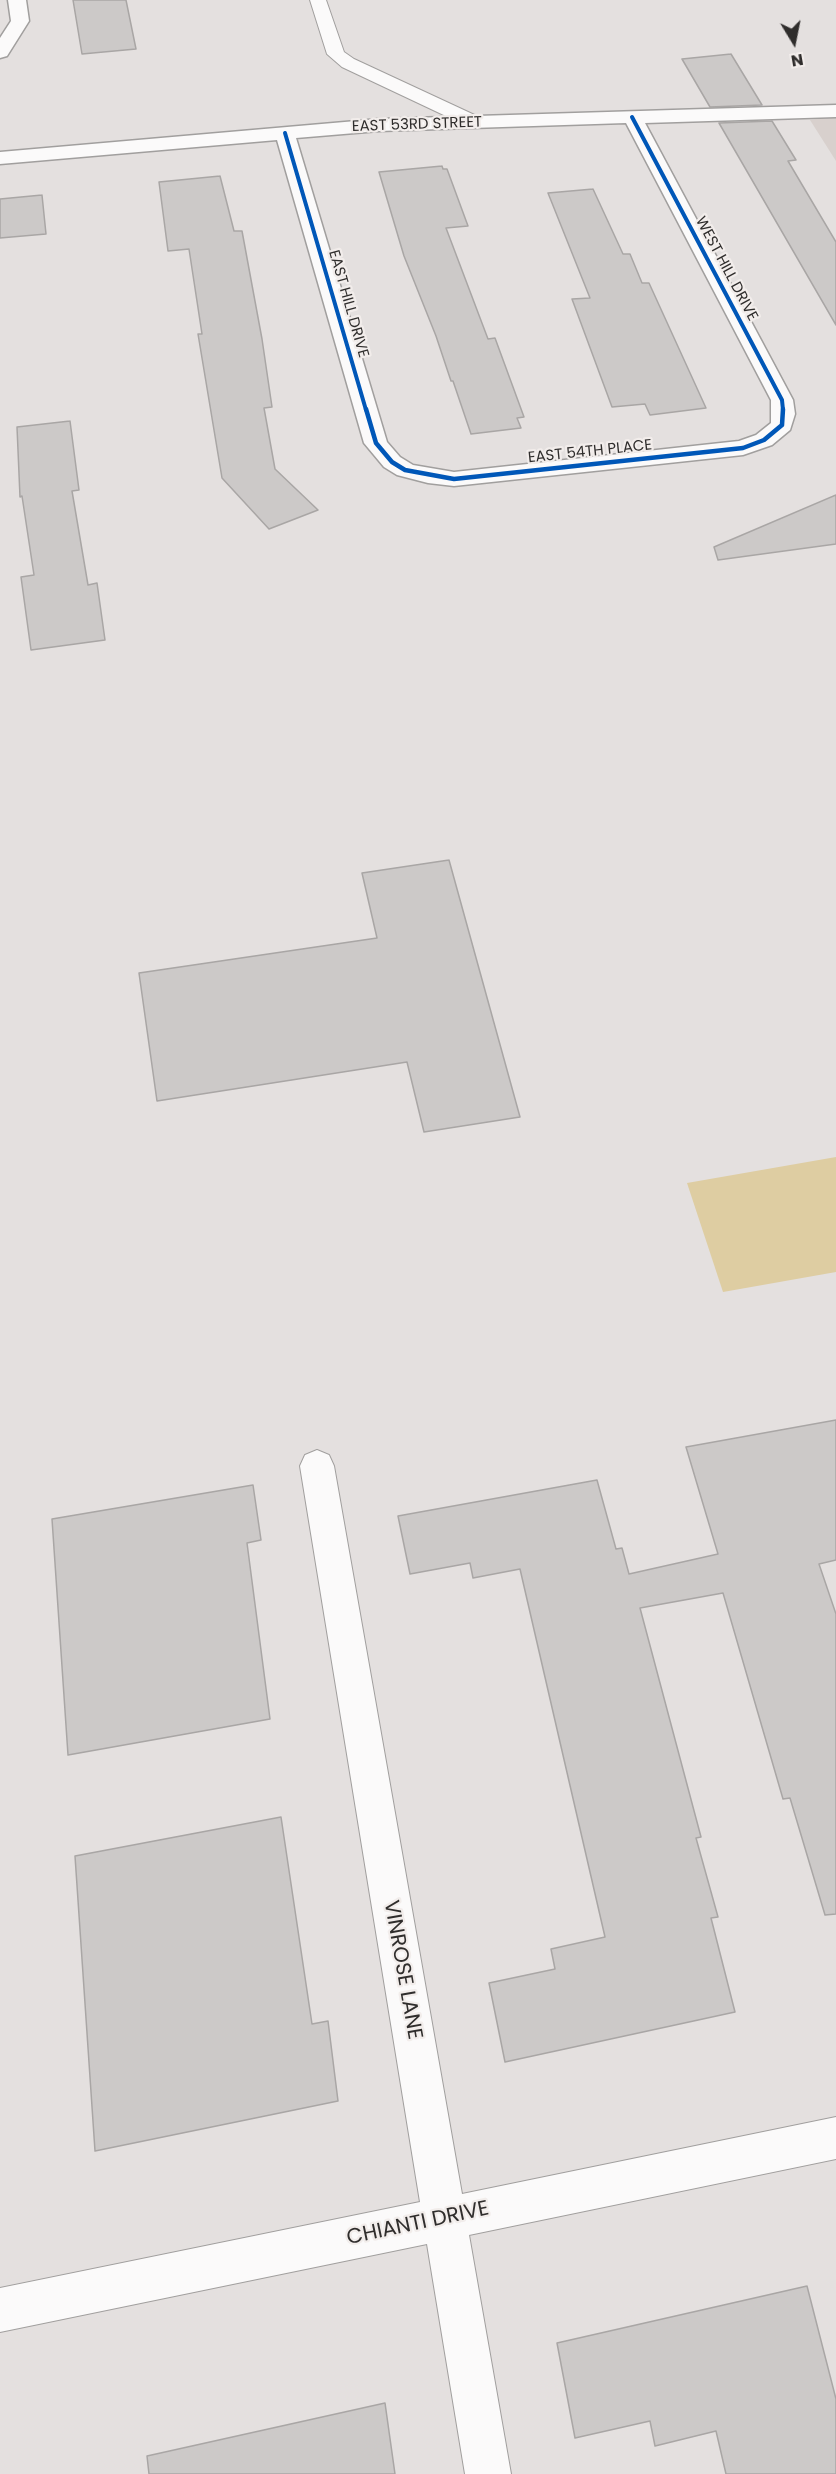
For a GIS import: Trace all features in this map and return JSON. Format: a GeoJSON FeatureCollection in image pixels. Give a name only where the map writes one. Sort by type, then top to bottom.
{"type":"FeatureCollection","features":[{"type":"Feature","properties":{"kind":"street"},"geometry":{"type":"LineString","coordinates":[[0,52],[20,21],[17,0]]}},
{"type":"Feature","properties":{"kind":"street","name":"EAST 53RD STREET"},"geometry":{"type":"LineString","coordinates":[[0,158],[379,125],[836,111]]}},
{"type":"Feature","properties":{"kind":"street","name":"WEST HILL DRIVE"},"geometry":{"type":"LineString","coordinates":[[632,117],[782,400],[783,420],[774,432]]}},
{"type":"Feature","properties":{"kind":"street","name":"EAST HILL DRIVE"},"geometry":{"type":"LineString","coordinates":[[285,133],[376,443],[392,462],[405,470]]}},
{"type":"Feature","properties":{"kind":"street","name":"EAST 54TH PLACE"},"geometry":{"type":"LineString","coordinates":[[405,470],[454,479],[743,448],[764,440],[774,432]]}},
{"type":"Feature","properties":{"kind":"lane"},"geometry":{"type":"LineString","coordinates":[[318,0],[336,54],[348,63],[474,122]]}},
{"type":"Feature","properties":{"kind":"lane","name":"VINROSE LANE"},"geometry":{"type":"LineString","coordinates":[[317,1466],[488,2474]]}},
{"type":"Feature","properties":{"kind":"lane","name":"CHIANTI DRIVE"},"geometry":{"type":"LineString","coordinates":[[0,2310],[836,2138]]}},
{"type":"Feature","properties":{"kind":"shaded area"},"geometry":{"type":"Polygon","coordinates":[[[836,117],[836,161],[810,120],[836,117]]]}},
{"type":"Feature","properties":{"kind":"shaded area"},"geometry":{"type":"Polygon","coordinates":[[[836,1157],[836,1272],[723,1292],[687,1183],[836,1157]]]}},
{"type":"Feature","properties":{"kind":"building"},"geometry":{"type":"Polygon","coordinates":[[[73,0],[126,0],[136,49],[82,54],[73,0]]]}},
{"type":"Feature","properties":{"kind":"building"},"geometry":{"type":"Polygon","coordinates":[[[731,54],[762,105],[710,107],[682,59],[731,54]]]}},
{"type":"Feature","properties":{"kind":"building"},"geometry":{"type":"Polygon","coordinates":[[[772,121],[796,160],[788,161],[836,242],[836,325],[719,123],[772,121]]]}},
{"type":"Feature","properties":{"kind":"building"},"geometry":{"type":"Polygon","coordinates":[[[442,166],[443,169],[447,169],[468,226],[446,228],[488,339],[495,338],[524,417],[517,418],[521,428],[471,434],[453,381],[451,381],[404,256],[379,172],[442,166]]]}},
{"type":"Feature","properties":{"kind":"building"},"geometry":{"type":"Polygon","coordinates":[[[220,176],[234,231],[242,231],[272,407],[264,408],[275,469],[318,510],[269,529],[222,478],[198,334],[202,334],[189,249],[168,251],[159,182],[220,176]]]}},
{"type":"Feature","properties":{"kind":"building"},"geometry":{"type":"Polygon","coordinates":[[[593,189],[623,254],[630,254],[642,283],[649,283],[706,408],[650,415],[645,404],[612,407],[572,299],[590,298],[548,193],[593,189]]]}},
{"type":"Feature","properties":{"kind":"building"},"geometry":{"type":"Polygon","coordinates":[[[42,195],[46,234],[0,238],[0,199],[42,195]]]}},
{"type":"Feature","properties":{"kind":"building"},"geometry":{"type":"Polygon","coordinates":[[[70,421],[79,490],[72,491],[88,585],[97,583],[105,640],[31,650],[21,577],[34,575],[22,496],[20,497],[17,427],[70,421]]]}},
{"type":"Feature","properties":{"kind":"building"},"geometry":{"type":"Polygon","coordinates":[[[836,495],[836,544],[718,560],[714,547],[836,495]]]}},
{"type":"Feature","properties":{"kind":"building"},"geometry":{"type":"Polygon","coordinates":[[[449,860],[520,1117],[424,1132],[407,1062],[157,1101],[139,973],[377,938],[362,873],[449,860]]]}},
{"type":"Feature","properties":{"kind":"building"},"geometry":{"type":"Polygon","coordinates":[[[836,1420],[836,1560],[819,1564],[836,1614],[836,1914],[825,1915],[790,1798],[783,1799],[723,1593],[640,1608],[701,1837],[696,1838],[718,1917],[711,1918],[735,2012],[505,2062],[489,1983],[555,1969],[551,1949],[605,1937],[520,1569],[473,1578],[470,1563],[410,1574],[398,1516],[597,1480],[616,1549],[622,1548],[629,1574],[718,1554],[686,1447],[836,1420]]]}},
{"type":"Feature","properties":{"kind":"building"},"geometry":{"type":"Polygon","coordinates":[[[253,1485],[261,1540],[247,1543],[270,1719],[68,1755],[52,1519],[253,1485]]]}},
{"type":"Feature","properties":{"kind":"building"},"geometry":{"type":"Polygon","coordinates":[[[281,1817],[312,2024],[328,2021],[338,2101],[95,2151],[75,1856],[281,1817]]]}},
{"type":"Feature","properties":{"kind":"building"},"geometry":{"type":"Polygon","coordinates":[[[807,2286],[836,2399],[836,2474],[726,2474],[716,2431],[655,2446],[650,2421],[575,2438],[557,2343],[807,2286]]]}},
{"type":"Feature","properties":{"kind":"building"},"geometry":{"type":"Polygon","coordinates":[[[385,2403],[395,2474],[149,2474],[147,2456],[385,2403]]]}},
{"type":"Feature","properties":{"kind":"cycle path"},"geometry":{"type":"LineString","coordinates":[[285,133],[376,443],[392,462],[405,470],[454,479],[743,448],[764,440],[782,425],[784,414],[782,400],[632,117]]}}]}
